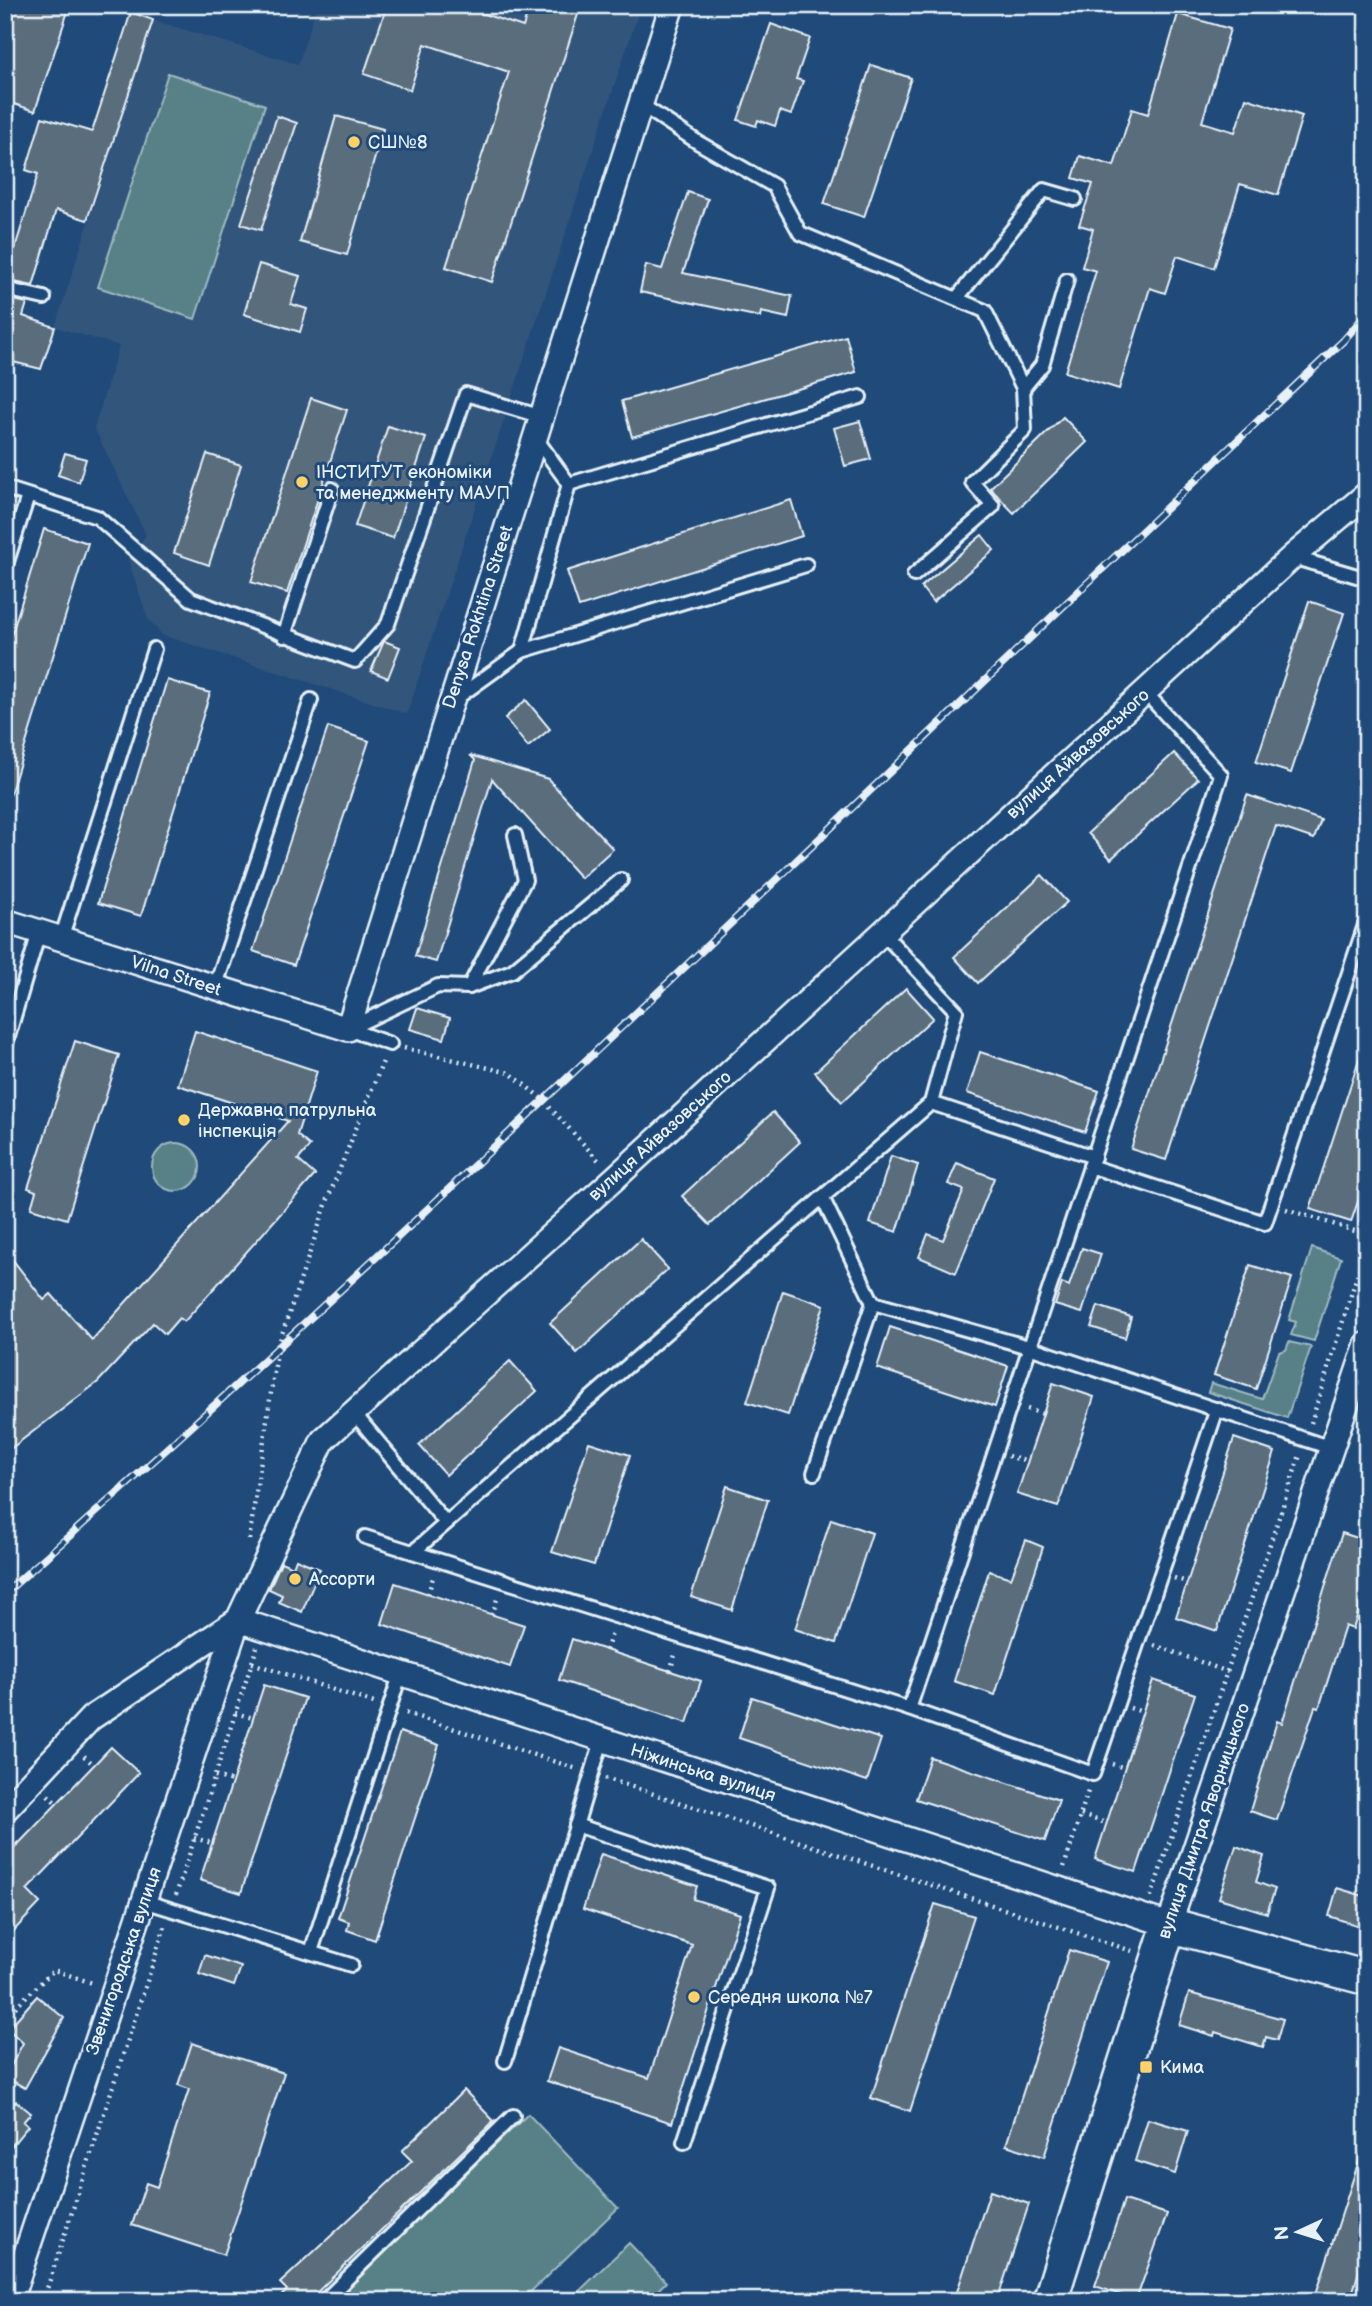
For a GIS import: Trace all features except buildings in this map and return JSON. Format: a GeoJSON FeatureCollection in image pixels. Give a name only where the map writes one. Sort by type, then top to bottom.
{"type":"FeatureCollection","features":[{"type":"Feature","properties":{"kind":"street","name":"Denysa Rokhtina Street"},"geometry":{"type":"LineString","coordinates":[[348,1029],[672,5]]}},
{"type":"Feature","properties":{"kind":"street","name":"вулиця Айвазовського"},"geometry":{"type":"LineString","coordinates":[[237,1620],[323,1440],[615,1178],[1146,693],[1292,556],[1367,495]]}},
{"type":"Feature","properties":{"kind":"street","name":"Vilna Street"},"geometry":{"type":"LineString","coordinates":[[5,921],[348,1029]]}},
{"type":"Feature","properties":{"kind":"street","name":"вулиця Дмитра Яворницького"},"geometry":{"type":"LineString","coordinates":[[1050,2301],[1157,1921],[1252,1681],[1366,1348]]}},
{"type":"Feature","properties":{"kind":"street","name":"Ніжинська вулиця"},"geometry":{"type":"LineString","coordinates":[[237,1620],[1157,1921]]}},
{"type":"Feature","properties":{"kind":"street"},"geometry":{"type":"LineString","coordinates":[[5,1810],[91,1718],[237,1620]]}},
{"type":"Feature","properties":{"kind":"street","name":"Звенигородська вулиця"},"geometry":{"type":"LineString","coordinates":[[10,2301],[237,1620]]}},
{"type":"Feature","properties":{"kind":"street"},"geometry":{"type":"LineString","coordinates":[[1157,1921],[1367,1978]]}},
{"type":"Feature","properties":{"kind":"lane"},"geometry":{"type":"LineString","coordinates":[[640,104],[699,143],[774,186],[800,233],[985,311],[1023,388],[1025,430],[972,482],[992,506],[914,575]]}},
{"type":"Feature","properties":{"kind":"lane"},"geometry":{"type":"LineString","coordinates":[[957,298],[1044,190],[1075,199]]}},
{"type":"Feature","properties":{"kind":"lane"},"geometry":{"type":"LineString","coordinates":[[1023,388],[1042,365],[1067,280]]}},
{"type":"Feature","properties":{"kind":"lane"},"geometry":{"type":"LineString","coordinates":[[5,289],[44,298]]}},
{"type":"Feature","properties":{"kind":"lane"},"geometry":{"type":"LineString","coordinates":[[5,488],[97,517],[191,599],[355,661],[388,624],[466,394],[538,427],[569,484],[522,651]]}},
{"type":"Feature","properties":{"kind":"lane"},"geometry":{"type":"LineString","coordinates":[[569,484],[860,397]]}},
{"type":"Feature","properties":{"kind":"lane"},"geometry":{"type":"LineString","coordinates":[[284,636],[332,489]]}},
{"type":"Feature","properties":{"kind":"lane"},"geometry":{"type":"LineString","coordinates":[[5,568],[28,496]]}},
{"type":"Feature","properties":{"kind":"lane"},"geometry":{"type":"LineString","coordinates":[[1292,556],[1367,579]]}},
{"type":"Feature","properties":{"kind":"lane"},"geometry":{"type":"LineString","coordinates":[[452,701],[522,651],[807,565]]}},
{"type":"Feature","properties":{"kind":"lane"},"geometry":{"type":"LineString","coordinates":[[5,1047],[50,935],[155,649]]}},
{"type":"Feature","properties":{"kind":"lane"},"geometry":{"type":"LineString","coordinates":[[909,1709],[1032,1348],[1221,775],[1146,693]]}},
{"type":"Feature","properties":{"kind":"lane"},"geometry":{"type":"LineString","coordinates":[[215,988],[311,700]]}},
{"type":"Feature","properties":{"kind":"lane"},"geometry":{"type":"LineString","coordinates":[[469,987],[525,880],[515,835]]}},
{"type":"Feature","properties":{"kind":"lane"},"geometry":{"type":"LineString","coordinates":[[348,1029],[438,986],[469,987],[512,971],[621,880]]}},
{"type":"Feature","properties":{"kind":"lane"},"geometry":{"type":"LineString","coordinates":[[931,1103],[1265,1223],[1367,919]]}},
{"type":"Feature","properties":{"kind":"lane"},"geometry":{"type":"LineString","coordinates":[[413,1552],[931,1103],[956,1011],[883,933]]}},
{"type":"Feature","properties":{"kind":"lane"},"geometry":{"type":"LineString","coordinates":[[348,1029],[390,1044]]}},
{"type":"Feature","properties":{"kind":"lane"},"geometry":{"type":"LineString","coordinates":[[814,1473],[873,1303],[822,1197]]}},
{"type":"Feature","properties":{"kind":"lane"},"geometry":{"type":"LineString","coordinates":[[873,1303],[1032,1348],[1332,1448]]}},
{"type":"Feature","properties":{"kind":"lane"},"geometry":{"type":"LineString","coordinates":[[365,1536],[909,1709],[1093,1774],[1217,1409]]}},
{"type":"Feature","properties":{"kind":"lane"},"geometry":{"type":"LineString","coordinates":[[353,1412],[446,1523]]}},
{"type":"Feature","properties":{"kind":"lane"},"geometry":{"type":"LineString","coordinates":[[311,1952],[400,1675]]}},
{"type":"Feature","properties":{"kind":"lane"},"geometry":{"type":"LineString","coordinates":[[505,2061],[602,1740]]}},
{"type":"Feature","properties":{"kind":"lane"},"geometry":{"type":"LineString","coordinates":[[576,1825],[768,1888],[684,2142]]}},
{"type":"Feature","properties":{"kind":"lane"},"geometry":{"type":"LineString","coordinates":[[144,1901],[351,1965]]}},
{"type":"Feature","properties":{"kind":"lane"},"geometry":{"type":"LineString","coordinates":[[324,2301],[513,2116]]}},
{"type":"Feature","properties":{"kind":"path"},"geometry":{"type":"LineString","coordinates":[[248,1552],[278,1346],[328,1196],[390,1044],[510,1073],[542,1099],[615,1178]]}},
{"type":"Feature","properties":{"kind":"path"},"geometry":{"type":"LineString","coordinates":[[1272,1205],[1367,1236]]}},
{"type":"Feature","properties":{"kind":"path"},"geometry":{"type":"LineString","coordinates":[[1129,1964],[1133,1951],[1157,1921],[1227,1672],[1306,1439],[1367,1244]]}},
{"type":"Feature","properties":{"kind":"path"},"geometry":{"type":"LineString","coordinates":[[43,2301],[263,1630]]}},
{"type":"Feature","properties":{"kind":"path"},"geometry":{"type":"LineString","coordinates":[[1139,1639],[1252,1681]]}},
{"type":"Feature","properties":{"kind":"path"},"geometry":{"type":"LineString","coordinates":[[252,1662],[1133,1951]]}},
{"type":"Feature","properties":{"kind":"path"},"geometry":{"type":"LineString","coordinates":[[235,1713],[253,1718]]}},
{"type":"Feature","properties":{"kind":"path"},"geometry":{"type":"LineString","coordinates":[[1058,1889],[1093,1774]]}},
{"type":"Feature","properties":{"kind":"path"},"geometry":{"type":"LineString","coordinates":[[215,1776],[232,1781]]}},
{"type":"Feature","properties":{"kind":"path"},"geometry":{"type":"LineString","coordinates":[[1080,1815],[1106,1824]]}},
{"type":"Feature","properties":{"kind":"path"},"geometry":{"type":"LineString","coordinates":[[5,1832],[18,1844]]}},
{"type":"Feature","properties":{"kind":"path"},"geometry":{"type":"LineString","coordinates":[[194,1838],[212,1843]]}},
{"type":"Feature","properties":{"kind":"path"},"geometry":{"type":"LineString","coordinates":[[5,2017],[54,1970],[114,1990]]}},
{"type":"Feature","properties":{"kind":"shaded area"},"geometry":{"type":"Polygon","coordinates":[[[317,5],[641,5],[407,714],[162,635],[148,619],[128,560],[146,535],[94,428],[119,346],[55,327],[153,20],[298,64],[317,5]]]}},
{"type":"Feature","properties":{"kind":"green space"},"geometry":{"type":"Polygon","coordinates":[[[168,73],[265,105],[195,319],[98,287],[168,73]]]}},
{"type":"Feature","properties":{"kind":"green space"},"geometry":{"type":"Polygon","coordinates":[[[176,1143],[193,1150],[200,1167],[193,1184],[176,1191],[159,1184],[152,1167],[159,1150],[176,1143]]]}},
{"type":"Feature","properties":{"kind":"green space"},"geometry":{"type":"Polygon","coordinates":[[[1312,1248],[1341,1258],[1314,1341],[1291,1335],[1296,1322],[1289,1320],[1312,1248]]]}},
{"type":"Feature","properties":{"kind":"green space"},"geometry":{"type":"Polygon","coordinates":[[[1289,1342],[1311,1347],[1287,1418],[1208,1392],[1211,1383],[1262,1399],[1279,1352],[1286,1350],[1289,1342]]]}},
{"type":"Feature","properties":{"kind":"green space"},"geometry":{"type":"Polygon","coordinates":[[[528,2114],[618,2208],[521,2301],[333,2301],[528,2114]]]}},
{"type":"Feature","properties":{"kind":"green space"},"geometry":{"type":"Polygon","coordinates":[[[629,2243],[666,2282],[647,2301],[569,2301],[629,2243]]]}},
{"type":"Feature","properties":{"kind":"railway"},"geometry":{"type":"LineString","coordinates":[[5,1593],[345,1286],[513,1130],[1343,341],[1367,313]]}},
{"type":"Feature","properties":{"kind":"place","name":"СШ№8"},"geometry":{"type":"Point","coordinates":[354,142]}},
{"type":"Feature","properties":{"kind":"place","name":"ІНСТИТУТ економіки та менеджменту МАУП"},"geometry":{"type":"Point","coordinates":[302,482]}},
{"type":"Feature","properties":{"kind":"place","name":"Державна патрульна інспекція"},"geometry":{"type":"Point","coordinates":[184,1120]}},
{"type":"Feature","properties":{"kind":"place","name":"Ассорти"},"geometry":{"type":"Point","coordinates":[295,1579]}},
{"type":"Feature","properties":{"kind":"place","name":"Середня школа №7"},"geometry":{"type":"Point","coordinates":[694,1997]}},
{"type":"Feature","properties":{"kind":"place","name":"Кима"},"geometry":{"type":"Point","coordinates":[1146,2067]}}]}
